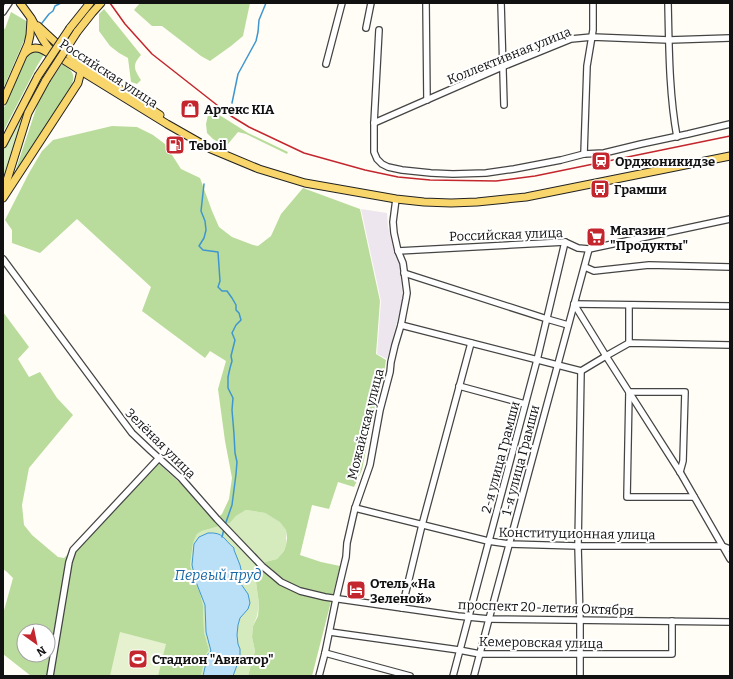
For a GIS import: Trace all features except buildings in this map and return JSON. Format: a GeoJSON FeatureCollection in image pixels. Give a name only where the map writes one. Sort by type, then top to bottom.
{"type":"FeatureCollection","features":[{"type":"Feature","properties":{"kind":"main road"},"geometry":{"type":"LineString","coordinates":[[3,101],[25,53],[30,35],[31,18],[20,3]]}},
{"type":"Feature","properties":{"kind":"main road"},"geometry":{"type":"LineString","coordinates":[[3,193],[28,113],[46,80],[77,32],[101,3]]}},
{"type":"Feature","properties":{"kind":"main road"},"geometry":{"type":"LineString","coordinates":[[3,144],[38,76],[70,28],[89,4]]}},
{"type":"Feature","properties":{"kind":"main road","name":"Российская улица"},"geometry":{"type":"LineString","coordinates":[[31,18],[43,40],[56,55],[110,82],[169,121],[213,145],[260,165],[306,179],[396,195],[451,199],[477,198],[525,193],[730,151]]}},
{"type":"Feature","properties":{"kind":"main road","name":"Российская улица"},"geometry":{"type":"LineString","coordinates":[[31,18],[80,67],[96,80],[167,124],[211,149],[235,160],[305,183],[396,199],[451,203],[478,202],[526,197],[730,156]]}},
{"type":"Feature","properties":{"kind":"main road"},"geometry":{"type":"LineString","coordinates":[[28,44],[43,40],[61,48]]}},
{"type":"Feature","properties":{"kind":"main road"},"geometry":{"type":"LineString","coordinates":[[25,53],[33,47],[41,49],[75,71],[78,76],[78,83]]}},
{"type":"Feature","properties":{"kind":"main road"},"geometry":{"type":"LineString","coordinates":[[3,198],[78,83],[80,67]]}},
{"type":"Feature","properties":{"kind":"main road"},"geometry":{"type":"LineString","coordinates":[[78,83],[90,79],[96,80]]}},
{"type":"Feature","properties":{"kind":"street"},"geometry":{"type":"LineString","coordinates":[[3,12],[9,3]]}},
{"type":"Feature","properties":{"kind":"street"},"geometry":{"type":"LineString","coordinates":[[326,64],[342,3]]}},
{"type":"Feature","properties":{"kind":"street"},"geometry":{"type":"LineString","coordinates":[[366,28],[371,3]]}},
{"type":"Feature","properties":{"kind":"street"},"geometry":{"type":"LineString","coordinates":[[426,3],[427,100]]}},
{"type":"Feature","properties":{"kind":"street"},"geometry":{"type":"LineString","coordinates":[[501,3],[504,105]]}},
{"type":"Feature","properties":{"kind":"street"},"geometry":{"type":"LineString","coordinates":[[584,154],[587,66],[594,16],[593,3]]}},
{"type":"Feature","properties":{"kind":"street"},"geometry":{"type":"LineString","coordinates":[[668,3],[674,116],[677,137]]}},
{"type":"Feature","properties":{"kind":"street"},"geometry":{"type":"LineString","coordinates":[[379,30],[374,152],[377,159],[388,167],[431,174],[486,173],[553,162],[584,154],[604,153],[730,124]]}},
{"type":"Feature","properties":{"kind":"street","name":"Коллективная улица"},"geometry":{"type":"LineString","coordinates":[[374,123],[502,67],[571,39],[592,37],[669,40],[730,38]]}},
{"type":"Feature","properties":{"kind":"street","name":"Можайская улица"},"geometry":{"type":"LineString","coordinates":[[319,676],[346,557],[346,543],[355,508],[370,465],[380,410],[401,325],[407,293],[403,264],[394,233],[393,222],[396,199]]}},
{"type":"Feature","properties":{"kind":"street","name":"Российская улица"},"geometry":{"type":"LineString","coordinates":[[398,251],[565,242],[578,248],[589,249],[730,219]]}},
{"type":"Feature","properties":{"kind":"street","name":"2-я улица Грамши"},"geometry":{"type":"LineString","coordinates":[[452,676],[537,360],[565,242]]}},
{"type":"Feature","properties":{"kind":"street","name":"1-я улица Грамши"},"geometry":{"type":"LineString","coordinates":[[474,676],[488,619],[589,249]]}},
{"type":"Feature","properties":{"kind":"street","name":"Зелёная улица"},"geometry":{"type":"LineString","coordinates":[[3,259],[132,433],[181,478],[217,519],[262,566],[274,576],[300,591],[317,596],[337,599]]}},
{"type":"Feature","properties":{"kind":"street"},"geometry":{"type":"LineString","coordinates":[[585,267],[594,271],[649,265],[730,267]]}},
{"type":"Feature","properties":{"kind":"street"},"geometry":{"type":"LineString","coordinates":[[404,274],[568,325]]}},
{"type":"Feature","properties":{"kind":"street"},"geometry":{"type":"LineString","coordinates":[[574,304],[730,306]]}},
{"type":"Feature","properties":{"kind":"street"},"geometry":{"type":"LineString","coordinates":[[574,304],[628,392],[680,472],[730,559]]}},
{"type":"Feature","properties":{"kind":"street"},"geometry":{"type":"LineString","coordinates":[[629,305],[629,343]]}},
{"type":"Feature","properties":{"kind":"street"},"geometry":{"type":"LineString","coordinates":[[401,325],[581,371],[629,343],[730,344]]}},
{"type":"Feature","properties":{"kind":"street"},"geometry":{"type":"LineString","coordinates":[[402,608],[422,525],[471,343]]}},
{"type":"Feature","properties":{"kind":"street"},"geometry":{"type":"LineString","coordinates":[[580,676],[578,546],[581,371]]}},
{"type":"Feature","properties":{"kind":"street"},"geometry":{"type":"LineString","coordinates":[[459,386],[525,404]]}},
{"type":"Feature","properties":{"kind":"street"},"geometry":{"type":"LineString","coordinates":[[628,392],[685,392],[684,461],[680,472]]}},
{"type":"Feature","properties":{"kind":"street"},"geometry":{"type":"LineString","coordinates":[[628,392],[627,497],[694,497]]}},
{"type":"Feature","properties":{"kind":"street"},"geometry":{"type":"LineString","coordinates":[[50,676],[69,562],[73,550],[159,458]]}},
{"type":"Feature","properties":{"kind":"street","name":"Конституционная улица"},"geometry":{"type":"LineString","coordinates":[[355,508],[488,541],[509,544],[578,546],[722,546],[730,549]]}},
{"type":"Feature","properties":{"kind":"street","name":"проспект 20-летия Октября"},"geometry":{"type":"LineString","coordinates":[[337,599],[488,619],[730,622]]}},
{"type":"Feature","properties":{"kind":"street","name":"Кемеровская улица"},"geometry":{"type":"LineString","coordinates":[[330,632],[480,654],[672,654],[672,621]]}},
{"type":"Feature","properties":{"kind":"street"},"geometry":{"type":"LineString","coordinates":[[325,653],[410,676]]}},
{"type":"Feature","properties":{"kind":"shaded area"},"geometry":{"type":"Polygon","coordinates":[[[361,209],[387,213],[388,227],[393,247],[399,262],[403,300],[387,359],[377,354],[381,301],[361,209]]]}},
{"type":"Feature","properties":{"kind":"green space"},"geometry":{"type":"Polygon","coordinates":[[[140,3],[250,3],[243,36],[210,61],[201,56],[162,26],[152,26],[134,10],[140,3]]]}},
{"type":"Feature","properties":{"kind":"green space"},"geometry":{"type":"Polygon","coordinates":[[[104,9],[141,55],[135,64],[137,73],[141,80],[137,84],[131,82],[128,58],[110,46],[99,31],[99,14],[104,9]]]}},
{"type":"Feature","properties":{"kind":"green space"},"geometry":{"type":"Polygon","coordinates":[[[11,12],[28,22],[29,29],[3,89],[3,28],[5,29],[11,12]]]}},
{"type":"Feature","properties":{"kind":"green space"},"geometry":{"type":"Polygon","coordinates":[[[35,51],[45,53],[3,132],[3,110],[27,54],[35,51]]]}},
{"type":"Feature","properties":{"kind":"green space"},"geometry":{"type":"Polygon","coordinates":[[[62,64],[73,74],[72,84],[14,175],[37,106],[47,86],[62,64]]]}},
{"type":"Feature","properties":{"kind":"green space"},"geometry":{"type":"Polygon","coordinates":[[[32,94],[16,140],[3,184],[3,147],[32,94]]]}},
{"type":"Feature","properties":{"kind":"green space"},"geometry":{"type":"Polygon","coordinates":[[[213,111],[248,133],[288,152],[287,154],[246,134],[238,132],[225,146],[213,139],[207,133],[206,124],[208,115],[213,111]]]}},
{"type":"Feature","properties":{"kind":"green space"},"geometry":{"type":"Polygon","coordinates":[[[112,126],[137,127],[153,135],[165,144],[181,169],[200,178],[219,227],[232,237],[258,246],[271,236],[281,214],[303,188],[360,209],[380,301],[376,354],[386,360],[362,470],[354,487],[338,482],[329,509],[312,505],[300,555],[340,566],[312,676],[248,676],[255,651],[252,637],[253,626],[258,616],[259,604],[256,582],[257,572],[265,562],[277,559],[284,551],[287,538],[286,530],[280,522],[265,513],[246,510],[236,516],[230,523],[202,531],[197,534],[193,543],[190,565],[203,605],[204,632],[209,650],[206,654],[201,676],[31,676],[3,654],[3,614],[13,578],[3,569],[3,312],[29,347],[18,359],[29,377],[40,372],[57,398],[73,415],[29,468],[22,505],[24,525],[32,535],[58,557],[64,558],[156,461],[182,485],[214,521],[222,514],[229,499],[232,478],[218,389],[226,361],[210,351],[205,358],[142,311],[151,287],[77,219],[40,253],[12,243],[12,230],[5,220],[42,151],[53,140],[112,126]]]}},
{"type":"Feature","properties":{"kind":"green space"},"geometry":{"type":"Polygon","coordinates":[[[246,510],[265,513],[281,522],[286,530],[286,545],[284,551],[277,559],[265,562],[256,582],[259,604],[257,616],[253,626],[252,637],[255,651],[248,676],[233,676],[240,657],[237,635],[238,625],[240,618],[248,609],[244,588],[241,584],[241,571],[239,563],[234,548],[227,543],[222,535],[208,533],[199,537],[194,544],[192,565],[196,582],[205,605],[206,632],[211,651],[208,655],[203,676],[201,676],[206,653],[209,650],[204,632],[203,605],[190,565],[193,543],[197,534],[202,531],[230,523],[236,516],[246,510]]]}},
{"type":"Feature","properties":{"kind":"green space","name":"Стадион \"Авиатор\""},"geometry":{"type":"Polygon","coordinates":[[[120,632],[166,644],[158,676],[110,676],[120,632]]]}},
{"type":"Feature","properties":{"kind":"water","name":"Первый пруд"},"geometry":{"type":"Polygon","coordinates":[[[208,533],[220,535],[234,548],[242,574],[241,584],[248,594],[250,603],[248,609],[240,618],[238,625],[237,635],[240,657],[233,676],[203,676],[208,654],[211,651],[206,632],[205,605],[196,582],[192,565],[194,544],[199,537],[208,533]]]}},
{"type":"Feature","properties":{"kind":"waterway"},"geometry":{"type":"LineString","coordinates":[[42,23],[53,11],[55,6],[61,3]]}},
{"type":"Feature","properties":{"kind":"waterway"},"geometry":{"type":"LineString","coordinates":[[232,103],[238,74],[256,41],[259,20],[266,3]]}},
{"type":"Feature","properties":{"kind":"waterway"},"geometry":{"type":"LineString","coordinates":[[204,184],[201,211],[205,221],[206,230],[204,238],[199,246],[203,250],[218,252],[220,281],[218,287],[222,291],[227,291],[232,298],[241,320],[236,325],[232,333],[235,340],[228,377],[228,388],[233,398],[232,410],[237,462],[232,505],[225,525]]}},
{"type":"Feature","properties":{"kind":"waterway"},"geometry":{"type":"LineString","coordinates":[[222,537],[224,529]]}},
{"type":"Feature","properties":{"kind":"railway"},"geometry":{"type":"LineString","coordinates":[[110,3],[125,24],[152,54],[231,116],[249,127],[304,153],[365,170],[398,177],[430,180],[496,181],[535,176],[730,136]]}},
{"type":"Feature","properties":{"kind":"place","name":"Артекс KIA"},"geometry":{"type":"Point","coordinates":[190,109]}},
{"type":"Feature","properties":{"kind":"place","name":"Teboil"},"geometry":{"type":"Point","coordinates":[175,145]}},
{"type":"Feature","properties":{"kind":"place","name":"Орджоникидзе"},"geometry":{"type":"Point","coordinates":[601,161]}},
{"type":"Feature","properties":{"kind":"place","name":"Грамши"},"geometry":{"type":"Point","coordinates":[600,189]}},
{"type":"Feature","properties":{"kind":"place","name":"Магазин \"Продукты\""},"geometry":{"type":"Point","coordinates":[596,237]}},
{"type":"Feature","properties":{"kind":"place","name":"Отель «На Зеленой»"},"geometry":{"type":"Point","coordinates":[356,590]}},
{"type":"Feature","properties":{"kind":"place","name":"Стадион \"Авиатор\""},"geometry":{"type":"Point","coordinates":[138,659]}}]}
